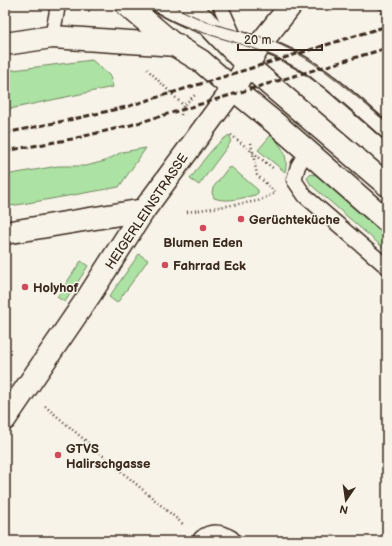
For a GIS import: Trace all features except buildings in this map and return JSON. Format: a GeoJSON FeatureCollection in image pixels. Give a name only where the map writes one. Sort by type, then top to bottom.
{"type":"FeatureCollection","features":[{"type":"Feature","properties":{"kind":"street"},"geometry":{"type":"LineString","coordinates":[[127,5],[173,44],[201,61],[275,123],[387,221]]}},
{"type":"Feature","properties":{"kind":"street"},"geometry":{"type":"LineString","coordinates":[[185,5],[225,34],[247,65],[387,185]]}},
{"type":"Feature","properties":{"kind":"street","name":"HEIGERLEINSTRASSE"},"geometry":{"type":"LineString","coordinates":[[5,419],[89,296],[144,210],[233,89],[260,45],[291,5]]}},
{"type":"Feature","properties":{"kind":"street"},"geometry":{"type":"LineString","coordinates":[[5,44],[52,37],[173,44],[247,65]]}},
{"type":"Feature","properties":{"kind":"street"},"geometry":{"type":"LineString","coordinates":[[5,233],[144,210]]}},
{"type":"Feature","properties":{"kind":"street"},"geometry":{"type":"LineString","coordinates":[[196,534],[208,538],[217,536],[229,541]]}},
{"type":"Feature","properties":{"kind":"lane"},"geometry":{"type":"LineString","coordinates":[[52,37],[57,11],[56,5]]}},
{"type":"Feature","properties":{"kind":"lane"},"geometry":{"type":"LineString","coordinates":[[159,5],[172,13],[225,34],[278,51],[316,72],[387,132]]}},
{"type":"Feature","properties":{"kind":"lane"},"geometry":{"type":"LineString","coordinates":[[220,5],[225,34]]}},
{"type":"Feature","properties":{"kind":"lane"},"geometry":{"type":"LineString","coordinates":[[307,151],[298,166],[294,180],[305,196],[387,267]]}},
{"type":"Feature","properties":{"kind":"path"},"geometry":{"type":"LineString","coordinates":[[379,5],[387,27]]}},
{"type":"Feature","properties":{"kind":"path"},"geometry":{"type":"LineString","coordinates":[[142,65],[183,106],[197,111],[210,119],[283,176],[294,180]]}},
{"type":"Feature","properties":{"kind":"path"},"geometry":{"type":"LineString","coordinates":[[187,212],[258,201],[275,193]]}},
{"type":"Feature","properties":{"kind":"path"},"geometry":{"type":"LineString","coordinates":[[25,390],[196,534]]}},
{"type":"Feature","properties":{"kind":"green space"},"geometry":{"type":"Polygon","coordinates":[[[92,60],[110,76],[113,87],[5,110],[5,71],[92,60]]]}},
{"type":"Feature","properties":{"kind":"green space"},"geometry":{"type":"Polygon","coordinates":[[[229,135],[231,139],[230,143],[199,185],[190,179],[212,150],[229,135]]]}},
{"type":"Feature","properties":{"kind":"green space"},"geometry":{"type":"Polygon","coordinates":[[[271,135],[284,152],[286,161],[285,172],[258,150],[271,135]]]}},
{"type":"Feature","properties":{"kind":"green space"},"geometry":{"type":"Polygon","coordinates":[[[146,148],[119,187],[5,207],[5,175],[58,166],[86,166],[105,161],[122,152],[146,148]]]}},
{"type":"Feature","properties":{"kind":"green space"},"geometry":{"type":"Polygon","coordinates":[[[231,167],[258,190],[258,193],[234,200],[214,198],[212,193],[213,188],[228,168],[231,167]]]}},
{"type":"Feature","properties":{"kind":"green space"},"geometry":{"type":"Polygon","coordinates":[[[311,174],[316,175],[387,235],[387,251],[311,185],[307,178],[311,174]]]}},
{"type":"Feature","properties":{"kind":"green space"},"geometry":{"type":"Polygon","coordinates":[[[139,254],[148,260],[117,303],[109,297],[139,254]]]}},
{"type":"Feature","properties":{"kind":"green space"},"geometry":{"type":"Polygon","coordinates":[[[81,261],[88,266],[65,302],[57,297],[81,261]]]}},
{"type":"Feature","properties":{"kind":"tram line"},"geometry":{"type":"LineString","coordinates":[[146,5],[159,14],[186,27],[265,52],[298,69],[310,76],[387,143]]}},
{"type":"Feature","properties":{"kind":"tram line"},"geometry":{"type":"LineString","coordinates":[[172,5],[206,21],[259,36],[290,49],[334,78],[387,123]]}},
{"type":"Feature","properties":{"kind":"railway"},"geometry":{"type":"LineString","coordinates":[[5,133],[126,107],[387,26]]}},
{"type":"Feature","properties":{"kind":"railway"},"geometry":{"type":"LineString","coordinates":[[5,151],[72,139],[131,125],[387,48]]}},
{"type":"Feature","properties":{"kind":"place","name":"Gerüchteküche"},"geometry":{"type":"Point","coordinates":[241,219]}},
{"type":"Feature","properties":{"kind":"place","name":"Blumen Eden"},"geometry":{"type":"Point","coordinates":[203,228]}},
{"type":"Feature","properties":{"kind":"place","name":"Fahrrad Eck"},"geometry":{"type":"Point","coordinates":[165,265]}},
{"type":"Feature","properties":{"kind":"place","name":"Holyhof"},"geometry":{"type":"Point","coordinates":[25,287]}},
{"type":"Feature","properties":{"kind":"place","name":"GTVS Halirschgasse"},"geometry":{"type":"Point","coordinates":[58,455]}}]}
